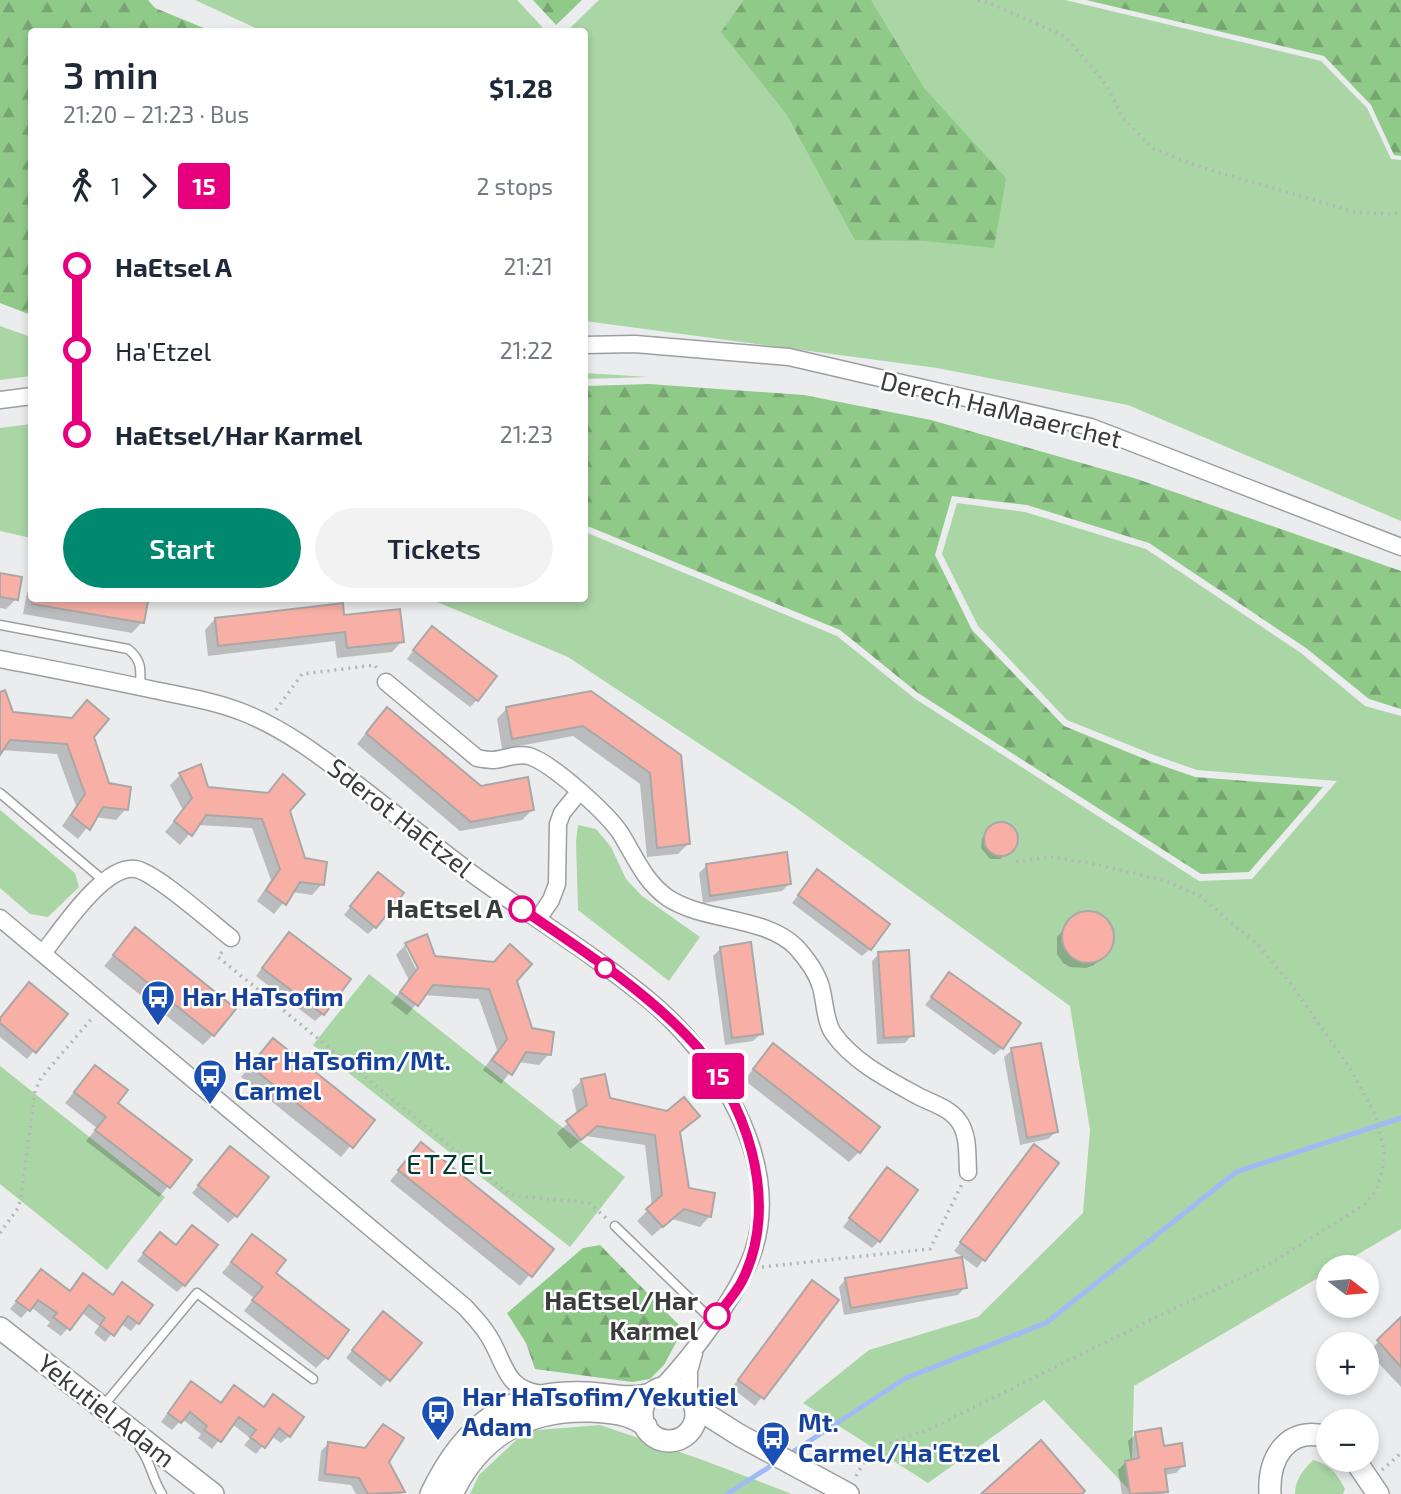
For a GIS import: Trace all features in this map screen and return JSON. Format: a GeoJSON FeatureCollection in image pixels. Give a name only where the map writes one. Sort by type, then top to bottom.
{"type":"FeatureCollection","features":[{"type":"Feature","properties":{"kind":"street","name":"Derech HaMaaerchet"},"geometry":{"type":"LineString","coordinates":[[588,345],[635,344],[789,357],[1091,427],[1401,547]]}},
{"type":"Feature","properties":{"kind":"street"},"geometry":{"type":"LineString","coordinates":[[0,400],[28,396]]}},
{"type":"Feature","properties":{"kind":"street","name":"Sderot HaEtzel"},"geometry":{"type":"LineString","coordinates":[[0,659],[194,698],[241,712],[266,723],[318,754],[478,878],[650,1001],[690,1038],[722,1080],[743,1126],[756,1168],[761,1211],[755,1247],[742,1281],[657,1390]]}},
{"type":"Feature","properties":{"kind":"street"},"geometry":{"type":"LineString","coordinates":[[386,682],[477,758],[494,760],[512,755],[528,756],[548,765],[610,819],[622,835],[635,861],[668,898],[777,933],[795,946],[820,984],[832,1032],[884,1078],[946,1109],[959,1121],[966,1135],[968,1172]]}},
{"type":"Feature","properties":{"kind":"street"},"geometry":{"type":"LineString","coordinates":[[538,919],[551,900],[557,884],[558,824],[562,813],[579,792]]}},
{"type":"Feature","properties":{"kind":"street"},"geometry":{"type":"LineString","coordinates":[[43,954],[103,880],[135,869],[154,877],[231,938]]}},
{"type":"Feature","properties":{"kind":"street"},"geometry":{"type":"LineString","coordinates":[[0,918],[465,1307],[487,1333],[508,1375],[520,1389],[544,1394]]}},
{"type":"Feature","properties":{"kind":"street","name":"Sderot HaEtzel"},"geometry":{"type":"LineString","coordinates":[[692,1401],[687,1382],[691,1360],[709,1326]]}},
{"type":"Feature","properties":{"kind":"street","name":"Yekutiel Adam"},"geometry":{"type":"LineString","coordinates":[[0,1328],[213,1494]]}},
{"type":"Feature","properties":{"kind":"street"},"geometry":{"type":"LineString","coordinates":[[498,1413],[506,1396],[508,1375]]}},
{"type":"Feature","properties":{"kind":"street"},"geometry":{"type":"LineString","coordinates":[[431,1494],[445,1464],[463,1442],[512,1404],[544,1394],[577,1392],[635,1397],[657,1390],[678,1388],[718,1423],[847,1494]]}},
{"type":"Feature","properties":{"kind":"street"},"geometry":{"type":"LineString","coordinates":[[646,1426],[644,1407],[657,1390]]}},
{"type":"Feature","properties":{"kind":"street"},"geometry":{"type":"LineString","coordinates":[[452,1494],[463,1472],[479,1453],[511,1427],[535,1416],[578,1411],[609,1412],[631,1417],[646,1426],[653,1435],[665,1440],[678,1439],[694,1424],[692,1401]]}},
{"type":"Feature","properties":{"kind":"street"},"geometry":{"type":"LineString","coordinates":[[686,1434],[715,1434],[755,1443]]}},
{"type":"Feature","properties":{"kind":"street"},"geometry":{"type":"LineString","coordinates":[[1270,1494],[1277,1453],[1288,1442],[1303,1434],[1316,1436]]}},
{"type":"Feature","properties":{"kind":"street"},"geometry":{"type":"LineString","coordinates":[[1364,1472],[1378,1494]]}},
{"type":"Feature","properties":{"kind":"lane"},"geometry":{"type":"LineString","coordinates":[[0,625],[128,649],[141,664],[140,687]]}},
{"type":"Feature","properties":{"kind":"lane"},"geometry":{"type":"LineString","coordinates":[[0,793],[103,880]]}},
{"type":"Feature","properties":{"kind":"lane"},"geometry":{"type":"LineString","coordinates":[[615,1226],[709,1326]]}},
{"type":"Feature","properties":{"kind":"lane"},"geometry":{"type":"LineString","coordinates":[[102,1408],[197,1293],[313,1379]]}},
{"type":"Feature","properties":{"kind":"lane"},"geometry":{"type":"LineString","coordinates":[[121,1423],[149,1460],[162,1494]]}},
{"type":"Feature","properties":{"kind":"path"},"geometry":{"type":"LineString","coordinates":[[978,0],[1066,37],[1105,83],[1124,120],[1152,148],[1198,166],[1354,212],[1394,214],[1401,211]]}},
{"type":"Feature","properties":{"kind":"path"},"geometry":{"type":"LineString","coordinates":[[266,723],[302,674],[375,666],[386,682]]}},
{"type":"Feature","properties":{"kind":"path"},"geometry":{"type":"LineString","coordinates":[[847,1494],[868,1455],[881,1446],[930,1429],[1266,1266],[1364,1205],[1377,1189],[1382,1171],[1384,1150],[1375,1114],[1351,1070],[1288,980],[1257,944],[1200,896],[1166,881],[1091,863],[1050,857],[1013,862]]}},
{"type":"Feature","properties":{"kind":"path"},"geometry":{"type":"LineString","coordinates":[[231,938],[218,957],[510,1195],[589,1203],[615,1226]]}},
{"type":"Feature","properties":{"kind":"path"},"geometry":{"type":"LineString","coordinates":[[0,1233],[18,1208],[21,1197],[35,1091],[41,1078],[104,1004]]}},
{"type":"Feature","properties":{"kind":"path"},"geometry":{"type":"LineString","coordinates":[[746,1269],[930,1249],[968,1172]]}},
{"type":"Feature","properties":{"kind":"green space"},"geometry":{"type":"Polygon","coordinates":[[[0,0],[148,0],[155,8],[204,28],[28,28],[28,314],[0,303],[0,0]]]}},
{"type":"Feature","properties":{"kind":"green space"},"geometry":{"type":"Polygon","coordinates":[[[195,0],[517,0],[543,28],[256,28],[195,0]]]}},
{"type":"Feature","properties":{"kind":"green space"},"geometry":{"type":"Polygon","coordinates":[[[533,0],[582,0],[556,25],[533,0]]]}},
{"type":"Feature","properties":{"kind":"green space"},"geometry":{"type":"Polygon","coordinates":[[[599,0],[1065,0],[1321,61],[1367,108],[1391,159],[1401,160],[1401,521],[1128,405],[937,368],[588,321],[588,28],[570,28],[599,0]]]}},
{"type":"Feature","properties":{"kind":"green space"},"geometry":{"type":"Polygon","coordinates":[[[744,0],[871,0],[924,88],[1006,178],[994,248],[924,241],[855,240],[787,115],[721,32],[744,0]]]}},
{"type":"Feature","properties":{"kind":"green space"},"geometry":{"type":"Polygon","coordinates":[[[1086,0],[1401,0],[1401,156],[1394,155],[1371,105],[1324,56],[1086,0]]]}},
{"type":"Feature","properties":{"kind":"green space"},"geometry":{"type":"Polygon","coordinates":[[[0,326],[28,336],[28,376],[0,380],[0,326]]]}},
{"type":"Feature","properties":{"kind":"green space"},"geometry":{"type":"Polygon","coordinates":[[[588,373],[649,377],[588,379],[588,373]]]}},
{"type":"Feature","properties":{"kind":"green space"},"geometry":{"type":"Polygon","coordinates":[[[649,384],[804,395],[931,420],[1134,478],[1401,571],[1401,709],[1369,699],[1306,648],[1149,543],[1027,505],[952,496],[935,555],[972,630],[1064,726],[1195,777],[1323,787],[1249,872],[1201,874],[918,693],[840,630],[588,526],[588,386],[649,384]]]}},
{"type":"Feature","properties":{"kind":"green space"},"geometry":{"type":"Polygon","coordinates":[[[28,424],[28,537],[0,531],[0,428],[28,424]]]}},
{"type":"Feature","properties":{"kind":"green space"},"geometry":{"type":"Polygon","coordinates":[[[957,503],[1025,512],[1146,549],[1301,653],[1365,706],[1401,716],[1401,1229],[1357,1255],[1316,1255],[1316,1279],[1134,1386],[1131,1492],[1044,1400],[928,1483],[803,1403],[869,1350],[978,1317],[1083,1213],[1090,1130],[1070,1006],[795,807],[568,657],[437,602],[588,602],[588,533],[837,636],[914,698],[1199,881],[1252,879],[1337,781],[1197,770],[1067,720],[978,626],[942,554],[957,503]]]}},
{"type":"Feature","properties":{"kind":"green space"},"geometry":{"type":"Polygon","coordinates":[[[0,810],[75,873],[79,887],[48,917],[30,914],[0,888],[0,810]]]}},
{"type":"Feature","properties":{"kind":"green space"},"geometry":{"type":"Polygon","coordinates":[[[578,825],[596,829],[611,847],[626,879],[642,896],[700,937],[669,981],[578,910],[578,825]]]}},
{"type":"Feature","properties":{"kind":"green space"},"geometry":{"type":"Polygon","coordinates":[[[369,974],[625,1177],[570,1247],[313,1045],[369,974]]]}},
{"type":"Feature","properties":{"kind":"green space"},"geometry":{"type":"Polygon","coordinates":[[[0,1066],[165,1197],[107,1270],[0,1184],[0,1066]]]}},
{"type":"Feature","properties":{"kind":"green space"},"geometry":{"type":"Polygon","coordinates":[[[600,1245],[678,1324],[679,1337],[664,1365],[650,1379],[632,1382],[535,1369],[526,1343],[507,1313],[583,1248],[600,1245]]]}},
{"type":"Feature","properties":{"kind":"green space"},"geometry":{"type":"Polygon","coordinates":[[[600,1425],[792,1494],[470,1494],[479,1475],[526,1431],[600,1425]]]}},
{"type":"Feature","properties":{"kind":"green space"},"geometry":{"type":"Polygon","coordinates":[[[1313,1460],[1316,1461],[1316,1472],[1333,1472],[1345,1489],[1343,1494],[1295,1494],[1296,1484],[1313,1460]]]}},
{"type":"Feature","properties":{"kind":"building"},"geometry":{"type":"Polygon","coordinates":[[[0,573],[22,577],[18,600],[0,597],[0,573]]]}},
{"type":"Feature","properties":{"kind":"building"},"geometry":{"type":"Polygon","coordinates":[[[32,602],[148,602],[144,623],[32,602]]]}},
{"type":"Feature","properties":{"kind":"building"},"geometry":{"type":"Polygon","coordinates":[[[343,603],[344,615],[400,609],[404,642],[347,648],[345,632],[218,646],[215,618],[343,603]]]}},
{"type":"Feature","properties":{"kind":"building"},"geometry":{"type":"Polygon","coordinates":[[[432,626],[497,676],[478,701],[413,650],[432,626]]]}},
{"type":"Feature","properties":{"kind":"building"},"geometry":{"type":"Polygon","coordinates":[[[5,690],[13,712],[72,718],[87,700],[109,719],[94,737],[109,783],[131,787],[128,810],[103,807],[90,830],[71,815],[85,794],[67,744],[10,740],[0,755],[0,692],[5,690]]]}},
{"type":"Feature","properties":{"kind":"building"},"geometry":{"type":"Polygon","coordinates":[[[591,691],[681,755],[690,844],[657,848],[650,773],[583,726],[512,739],[506,707],[591,691]]]}},
{"type":"Feature","properties":{"kind":"building"},"geometry":{"type":"Polygon","coordinates":[[[387,707],[481,786],[528,777],[534,810],[471,822],[366,733],[387,707]]]}},
{"type":"Feature","properties":{"kind":"building"},"geometry":{"type":"Polygon","coordinates":[[[201,764],[208,787],[268,793],[283,774],[305,794],[290,811],[305,858],[327,862],[324,885],[300,882],[286,905],[266,890],[280,869],[262,819],[206,815],[192,836],[174,821],[192,798],[179,773],[201,764]]]}},
{"type":"Feature","properties":{"kind":"building"},"geometry":{"type":"Polygon","coordinates":[[[1001,822],[1013,827],[1018,839],[1013,851],[1001,856],[989,851],[984,839],[989,827],[1001,822]]]}},
{"type":"Feature","properties":{"kind":"building"},"geometry":{"type":"Polygon","coordinates":[[[787,852],[791,884],[710,896],[706,864],[787,852]]]}},
{"type":"Feature","properties":{"kind":"building"},"geometry":{"type":"Polygon","coordinates":[[[817,869],[890,924],[871,950],[798,895],[817,869]]]}},
{"type":"Feature","properties":{"kind":"building"},"geometry":{"type":"Polygon","coordinates":[[[378,872],[404,893],[376,928],[350,906],[378,872]]]}},
{"type":"Feature","properties":{"kind":"building"},"geometry":{"type":"Polygon","coordinates":[[[1088,911],[1098,913],[1106,919],[1112,927],[1112,947],[1106,955],[1098,961],[1088,963],[1078,961],[1070,955],[1064,947],[1062,937],[1064,927],[1070,919],[1078,913],[1088,911]]]}},
{"type":"Feature","properties":{"kind":"building"},"geometry":{"type":"Polygon","coordinates":[[[135,927],[236,1009],[214,1036],[113,955],[135,927]]]}},
{"type":"Feature","properties":{"kind":"building"},"geometry":{"type":"Polygon","coordinates":[[[289,932],[351,979],[324,1015],[262,968],[289,932]]]}},
{"type":"Feature","properties":{"kind":"building"},"geometry":{"type":"Polygon","coordinates":[[[427,934],[435,956],[494,962],[510,944],[532,964],[517,981],[532,1028],[554,1032],[551,1055],[526,1052],[512,1075],[492,1060],[507,1039],[489,989],[433,985],[418,1006],[400,992],[418,968],[405,943],[427,934]]]}},
{"type":"Feature","properties":{"kind":"building"},"geometry":{"type":"Polygon","coordinates":[[[751,942],[763,1034],[732,1038],[720,947],[751,942]]]}},
{"type":"Feature","properties":{"kind":"building"},"geometry":{"type":"Polygon","coordinates":[[[909,950],[914,1036],[884,1038],[878,952],[909,950]]]}},
{"type":"Feature","properties":{"kind":"building"},"geometry":{"type":"Polygon","coordinates":[[[949,972],[1021,1023],[1003,1049],[931,997],[949,972]]]}},
{"type":"Feature","properties":{"kind":"building"},"geometry":{"type":"Polygon","coordinates":[[[29,982],[68,1014],[36,1053],[0,1023],[0,1018],[29,982]]]}},
{"type":"Feature","properties":{"kind":"building"},"geometry":{"type":"Polygon","coordinates":[[[273,1038],[375,1120],[353,1148],[250,1066],[273,1038]]]}},
{"type":"Feature","properties":{"kind":"building"},"geometry":{"type":"Polygon","coordinates":[[[773,1043],[880,1127],[860,1153],[753,1069],[773,1043]]]}},
{"type":"Feature","properties":{"kind":"building"},"geometry":{"type":"Polygon","coordinates":[[[1041,1043],[1058,1132],[1027,1138],[1011,1048],[1041,1043]]]}},
{"type":"Feature","properties":{"kind":"building"},"geometry":{"type":"Polygon","coordinates":[[[95,1065],[128,1090],[118,1103],[192,1160],[170,1188],[95,1130],[106,1117],[74,1092],[95,1065]]]}},
{"type":"Feature","properties":{"kind":"building"},"geometry":{"type":"Polygon","coordinates":[[[605,1074],[610,1098],[667,1111],[684,1097],[700,1116],[680,1132],[689,1188],[715,1193],[711,1217],[684,1209],[663,1227],[646,1209],[662,1195],[655,1135],[597,1126],[581,1140],[566,1121],[587,1105],[581,1079],[605,1074]]]}},
{"type":"Feature","properties":{"kind":"building"},"geometry":{"type":"Polygon","coordinates":[[[421,1142],[554,1249],[532,1277],[398,1170],[421,1142]]]}},
{"type":"Feature","properties":{"kind":"building"},"geometry":{"type":"Polygon","coordinates":[[[1034,1144],[1059,1163],[985,1261],[960,1242],[1034,1144]]]}},
{"type":"Feature","properties":{"kind":"building"},"geometry":{"type":"Polygon","coordinates":[[[230,1146],[269,1177],[237,1217],[198,1185],[230,1146]]]}},
{"type":"Feature","properties":{"kind":"building"},"geometry":{"type":"Polygon","coordinates":[[[887,1167],[918,1190],[880,1242],[849,1218],[887,1167]]]}},
{"type":"Feature","properties":{"kind":"building"},"geometry":{"type":"Polygon","coordinates":[[[192,1225],[218,1245],[185,1286],[143,1253],[160,1232],[176,1245],[192,1225]]]}},
{"type":"Feature","properties":{"kind":"building"},"geometry":{"type":"Polygon","coordinates":[[[252,1234],[286,1260],[276,1273],[349,1330],[328,1359],[252,1300],[263,1287],[231,1262],[252,1234]]]}},
{"type":"Feature","properties":{"kind":"building"},"geometry":{"type":"Polygon","coordinates":[[[962,1257],[967,1288],[851,1308],[845,1278],[962,1257]]]}},
{"type":"Feature","properties":{"kind":"building"},"geometry":{"type":"Polygon","coordinates":[[[41,1269],[70,1291],[83,1273],[113,1295],[122,1282],[153,1305],[139,1324],[128,1316],[114,1336],[100,1325],[105,1318],[89,1305],[70,1330],[53,1317],[57,1313],[38,1300],[30,1311],[16,1301],[41,1269]]]}},
{"type":"Feature","properties":{"kind":"building"},"geometry":{"type":"Polygon","coordinates":[[[812,1280],[839,1300],[764,1399],[738,1380],[812,1280]]]}},
{"type":"Feature","properties":{"kind":"building"},"geometry":{"type":"Polygon","coordinates":[[[383,1311],[422,1343],[390,1381],[352,1350],[383,1311]]]}},
{"type":"Feature","properties":{"kind":"building"},"geometry":{"type":"Polygon","coordinates":[[[1401,1317],[1401,1367],[1379,1342],[1379,1338],[1401,1317]]]}},
{"type":"Feature","properties":{"kind":"building"},"geometry":{"type":"Polygon","coordinates":[[[191,1381],[221,1403],[234,1385],[264,1407],[273,1394],[304,1417],[290,1437],[279,1428],[265,1448],[250,1437],[256,1430],[239,1417],[221,1442],[204,1430],[207,1426],[190,1412],[181,1423],[168,1413],[191,1381]]]}},
{"type":"Feature","properties":{"kind":"building"},"geometry":{"type":"Polygon","coordinates":[[[383,1424],[404,1438],[389,1462],[405,1492],[368,1494],[359,1478],[325,1474],[328,1442],[365,1448],[383,1424]]]}},
{"type":"Feature","properties":{"kind":"building"},"geometry":{"type":"Polygon","coordinates":[[[1161,1428],[1164,1446],[1182,1443],[1185,1466],[1165,1469],[1168,1492],[1130,1494],[1125,1461],[1139,1458],[1135,1432],[1161,1428]]]}},
{"type":"Feature","properties":{"kind":"building"},"geometry":{"type":"Polygon","coordinates":[[[1041,1440],[1085,1491],[1082,1494],[981,1494],[1041,1440]]]}},
{"type":"Feature","properties":{"kind":"waterway"},"geometry":{"type":"LineString","coordinates":[[788,1455],[906,1378],[1046,1323],[1236,1172],[1401,1118]]}},
{"type":"Feature","properties":{"kind":"waterway"},"geometry":{"type":"LineString","coordinates":[[727,1494],[777,1462]]}},
{"type":"Feature","properties":{"kind":"bus line","name":"15"},"geometry":{"type":"LineString","coordinates":[[522,909],[650,1001],[690,1038],[722,1080],[743,1126],[756,1168],[761,1211],[755,1247],[742,1281],[717,1316]]}},
{"type":"Feature","properties":{"kind":"place","name":"HaEtsel A"},"geometry":{"type":"Point","coordinates":[522,909]}},
{"type":"Feature","properties":{"kind":"place","name":"Har HaTsofim"},"geometry":{"type":"Point","coordinates":[158,1027]}},
{"type":"Feature","properties":{"kind":"place","name":"Har HaTsofim/Mt. Carmel"},"geometry":{"type":"Point","coordinates":[210,1106]}},
{"type":"Feature","properties":{"kind":"place","name":"HaEtsel/Har Karmel"},"geometry":{"type":"Point","coordinates":[717,1316]}},
{"type":"Feature","properties":{"kind":"place","name":"Har HaTsofim/Yekutiel Adam"},"geometry":{"type":"Point","coordinates":[438,1442]}},
{"type":"Feature","properties":{"kind":"place","name":"Mt. Carmel/Ha'Etzel"},"geometry":{"type":"Point","coordinates":[773,1468]}},
{"type":"Feature","properties":{"kind":"district","name":"ETZEL"},"geometry":{"type":"Point","coordinates":[450,1164]}}]}
